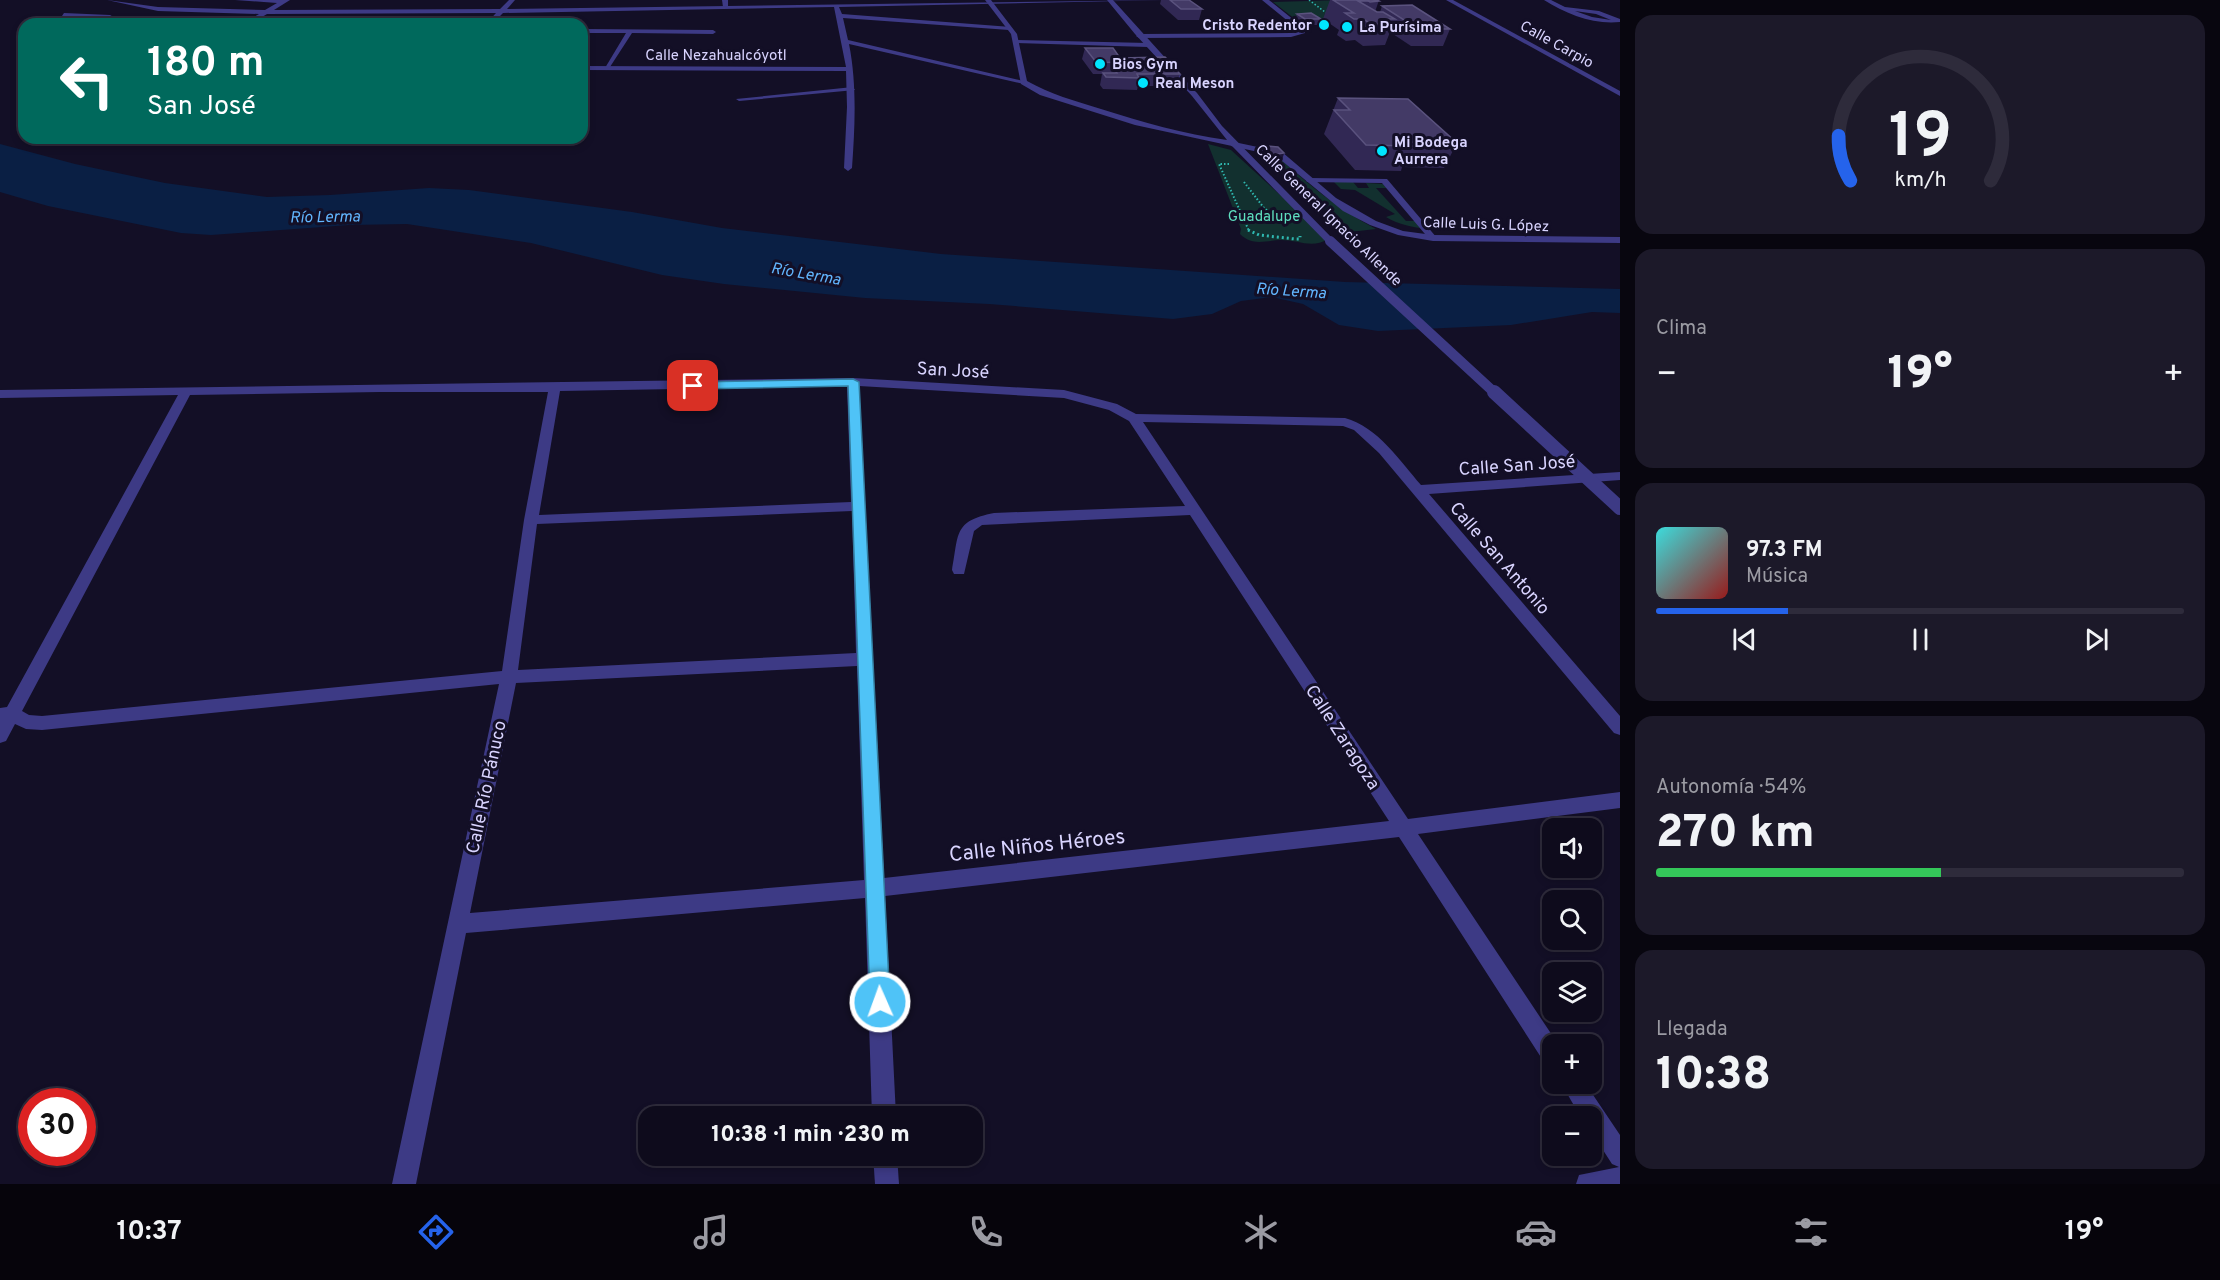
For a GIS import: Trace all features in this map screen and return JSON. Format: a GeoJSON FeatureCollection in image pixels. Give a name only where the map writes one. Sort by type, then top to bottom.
{"type":"FeatureCollection","features":[{"type":"Feature","properties":{"kind":"street"},"geometry":{"type":"LineString","coordinates":[[110,0],[158,9],[266,12],[500,11],[726,3],[1164,0]]}},
{"type":"Feature","properties":{"kind":"street"},"geometry":{"type":"LineString","coordinates":[[238,0],[286,1]]}},
{"type":"Feature","properties":{"kind":"street"},"geometry":{"type":"LineString","coordinates":[[494,18],[512,0]]}},
{"type":"Feature","properties":{"kind":"street"},"geometry":{"type":"LineString","coordinates":[[1139,36],[1291,35],[1300,34],[1304,30],[1265,0]]}},
{"type":"Feature","properties":{"kind":"street","name":"Calle Carpio"},"geometry":{"type":"LineString","coordinates":[[1449,0],[1620,94]]}},
{"type":"Feature","properties":{"kind":"street"},"geometry":{"type":"LineString","coordinates":[[256,18],[286,1]]}},
{"type":"Feature","properties":{"kind":"street"},"geometry":{"type":"LineString","coordinates":[[1111,1],[1139,36],[1190,89],[1207,109],[1218,128],[1234,144]]}},
{"type":"Feature","properties":{"kind":"street"},"geometry":{"type":"LineString","coordinates":[[989,2],[1017,42],[1024,82]]}},
{"type":"Feature","properties":{"kind":"street"},"geometry":{"type":"LineString","coordinates":[[835,3],[846,41],[853,89],[848,168]]}},
{"type":"Feature","properties":{"kind":"street"},"geometry":{"type":"LineString","coordinates":[[64,15],[112,18]]}},
{"type":"Feature","properties":{"kind":"street"},"geometry":{"type":"LineString","coordinates":[[839,15],[1009,28]]}},
{"type":"Feature","properties":{"kind":"street","name":"Calle General Ignacio Allende"},"geometry":{"type":"LineString","coordinates":[[846,41],[1024,82],[1043,93],[1196,139],[1234,144],[1330,241],[1620,508]]}},
{"type":"Feature","properties":{"kind":"street"},"geometry":{"type":"LineString","coordinates":[[1017,42],[1148,45]]}},
{"type":"Feature","properties":{"kind":"street","name":"Calle Nezahualcóyotl"},"geometry":{"type":"LineString","coordinates":[[588,68],[850,69]]}},
{"type":"Feature","properties":{"kind":"street","name":"Calle Luis G. López"},"geometry":{"type":"LineString","coordinates":[[1234,144],[1281,155],[1365,221],[1386,230],[1433,238],[1620,240]]}},
{"type":"Feature","properties":{"kind":"street"},"geometry":{"type":"LineString","coordinates":[[853,382],[884,1106]]}},
{"type":"Feature","properties":{"kind":"street","name":"San José"},"geometry":{"type":"LineString","coordinates":[[2,397],[380,388],[555,388],[853,382],[1064,394],[1113,407],[1134,418],[1345,422]]}},
{"type":"Feature","properties":{"kind":"street","name":"Calle Río Pánuco"},"geometry":{"type":"LineString","coordinates":[[404,1184],[509,677],[531,520],[555,388]]}},
{"type":"Feature","properties":{"kind":"street"},"geometry":{"type":"LineString","coordinates":[[0,736],[6,714],[185,392]]}},
{"type":"Feature","properties":{"kind":"street","name":"Calle Zaragoza"},"geometry":{"type":"LineString","coordinates":[[1134,418],[1542,1039]]}},
{"type":"Feature","properties":{"kind":"street","name":"Calle San Antonio"},"geometry":{"type":"LineString","coordinates":[[1345,422],[1358,427],[1372,437],[1620,728]]}},
{"type":"Feature","properties":{"kind":"street","name":"Calle San José"},"geometry":{"type":"LineString","coordinates":[[1417,490],[1620,476]]}},
{"type":"Feature","properties":{"kind":"street"},"geometry":{"type":"LineString","coordinates":[[531,520],[858,506]]}},
{"type":"Feature","properties":{"kind":"street"},"geometry":{"type":"LineString","coordinates":[[959,570],[967,529],[978,521],[994,518],[1194,510]]}},
{"type":"Feature","properties":{"kind":"street"},"geometry":{"type":"LineString","coordinates":[[6,714],[26,722],[42,723],[509,677],[864,659]]}},
{"type":"Feature","properties":{"kind":"street","name":"Calle Niños Héroes"},"geometry":{"type":"LineString","coordinates":[[458,924],[876,888],[1403,828],[1620,800]]}},
{"type":"Feature","properties":{"kind":"street"},"geometry":{"type":"LineString","coordinates":[[1579,1094],[1620,1156]]}},
{"type":"Feature","properties":{"kind":"street"},"geometry":{"type":"LineString","coordinates":[[885,1166],[886,1184]]}},
{"type":"Feature","properties":{"kind":"street"},"geometry":{"type":"LineString","coordinates":[[1588,1184],[1620,1179]]}},
{"type":"Feature","properties":{"kind":"lane"},"geometry":{"type":"LineString","coordinates":[[1546,0],[1564,8],[1596,21],[1619,21],[1601,12],[1564,8]]}},
{"type":"Feature","properties":{"kind":"lane"},"geometry":{"type":"LineString","coordinates":[[588,31],[713,32]]}},
{"type":"Feature","properties":{"kind":"lane"},"geometry":{"type":"LineString","coordinates":[[608,68],[630,31]]}},
{"type":"Feature","properties":{"kind":"lane"},"geometry":{"type":"LineString","coordinates":[[739,99],[853,89]]}},
{"type":"Feature","properties":{"kind":"lane"},"geometry":{"type":"LineString","coordinates":[[1310,180],[1383,181],[1433,238]]}},
{"type":"Feature","properties":{"kind":"path"},"geometry":{"type":"LineString","coordinates":[[1309,0],[1335,18]]}},
{"type":"Feature","properties":{"kind":"path"},"geometry":{"type":"LineString","coordinates":[[1196,139],[1216,147],[1220,156],[1229,164],[1219,164],[1249,231],[1259,235],[1296,239],[1300,238],[1299,234]]}},
{"type":"Feature","properties":{"kind":"path"},"geometry":{"type":"LineString","coordinates":[[1243,182],[1268,212],[1291,228]]}},
{"type":"Feature","properties":{"kind":"green space"},"geometry":{"type":"Polygon","coordinates":[[[1344,0],[1374,18],[1319,19],[1330,27],[1321,27],[1309,19],[1295,19],[1273,2],[1344,0]]]}},
{"type":"Feature","properties":{"kind":"green space","name":"Guadalupe"},"geometry":{"type":"Polygon","coordinates":[[[1208,144],[1231,150],[1328,239],[1311,244],[1281,240],[1255,242],[1245,238],[1240,234],[1241,229],[1208,144]]]}},
{"type":"Feature","properties":{"kind":"green space"},"geometry":{"type":"Polygon","coordinates":[[[1282,160],[1326,198],[1376,229],[1350,232],[1268,162],[1282,160]]]}},
{"type":"Feature","properties":{"kind":"green space"},"geometry":{"type":"Polygon","coordinates":[[[1334,182],[1353,182],[1358,188],[1369,188],[1366,183],[1383,184],[1387,188],[1376,188],[1406,221],[1421,221],[1427,229],[1391,220],[1386,217],[1395,214],[1355,190],[1341,189],[1334,182]]]}},
{"type":"Feature","properties":{"kind":"water","name":"Río Lerma"},"geometry":{"type":"Polygon","coordinates":[[[0,144],[75,164],[165,183],[267,197],[429,188],[469,190],[632,212],[722,228],[941,254],[1345,282],[1620,289],[1620,313],[1592,312],[1511,325],[1378,331],[1339,325],[1303,304],[1272,297],[1241,301],[1212,314],[1173,319],[989,304],[865,298],[724,284],[662,275],[531,243],[407,224],[349,225],[211,235],[181,233],[48,206],[0,192],[0,144]]]}},
{"type":"Feature","properties":{"kind":"building"},"geometry":{"type":"Polygon","coordinates":[[[1170,0],[1189,0],[1202,9],[1181,9],[1170,0]]]}},
{"type":"Feature","properties":{"kind":"building"},"geometry":{"type":"Polygon","coordinates":[[[1333,0],[1367,0],[1358,1],[1395,19],[1386,19],[1394,24],[1371,24],[1363,19],[1354,19],[1345,13],[1354,13],[1333,0]]]}},
{"type":"Feature","properties":{"kind":"building"},"geometry":{"type":"Polygon","coordinates":[[[1412,5],[1450,29],[1418,29],[1382,6],[1412,5]]]}},
{"type":"Feature","properties":{"kind":"building"},"geometry":{"type":"Polygon","coordinates":[[[1311,13],[1321,19],[1305,19],[1297,14],[1311,13]]]}},
{"type":"Feature","properties":{"kind":"building"},"geometry":{"type":"Polygon","coordinates":[[[1085,48],[1113,48],[1120,58],[1165,57],[1172,64],[1096,62],[1085,48]]]}},
{"type":"Feature","properties":{"kind":"building"},"geometry":{"type":"Polygon","coordinates":[[[1122,66],[1173,66],[1180,74],[1137,74],[1139,78],[1106,77],[1103,73],[1117,73],[1114,69],[1124,69],[1122,66]]]}},
{"type":"Feature","properties":{"kind":"building"},"geometry":{"type":"Polygon","coordinates":[[[1338,98],[1408,99],[1457,143],[1408,142],[1412,146],[1366,145],[1334,110],[1350,110],[1338,98]]]}},
{"type":"Feature","properties":{"kind":"building"},"geometry":{"type":"Polygon","coordinates":[[[1278,147],[1284,153],[1271,155],[1263,148],[1278,147]]]}},
{"type":"Feature","properties":{"kind":"place","name":"Cristo Redentor"},"geometry":{"type":"Point","coordinates":[1324,25]}},
{"type":"Feature","properties":{"kind":"place","name":"La Purísima"},"geometry":{"type":"Point","coordinates":[1347,27]}},
{"type":"Feature","properties":{"kind":"place","name":"Bios Gym"},"geometry":{"type":"Point","coordinates":[1100,64]}},
{"type":"Feature","properties":{"kind":"place","name":"Real Meson"},"geometry":{"type":"Point","coordinates":[1143,83]}},
{"type":"Feature","properties":{"kind":"place","name":"Mi Bodega Aurrera"},"geometry":{"type":"Point","coordinates":[1382,151]}},
{"type":"Feature","properties":{"kind":"route"},"geometry":{"type":"LineString","coordinates":[[693,386],[853,382],[880,1002]]}}]}
